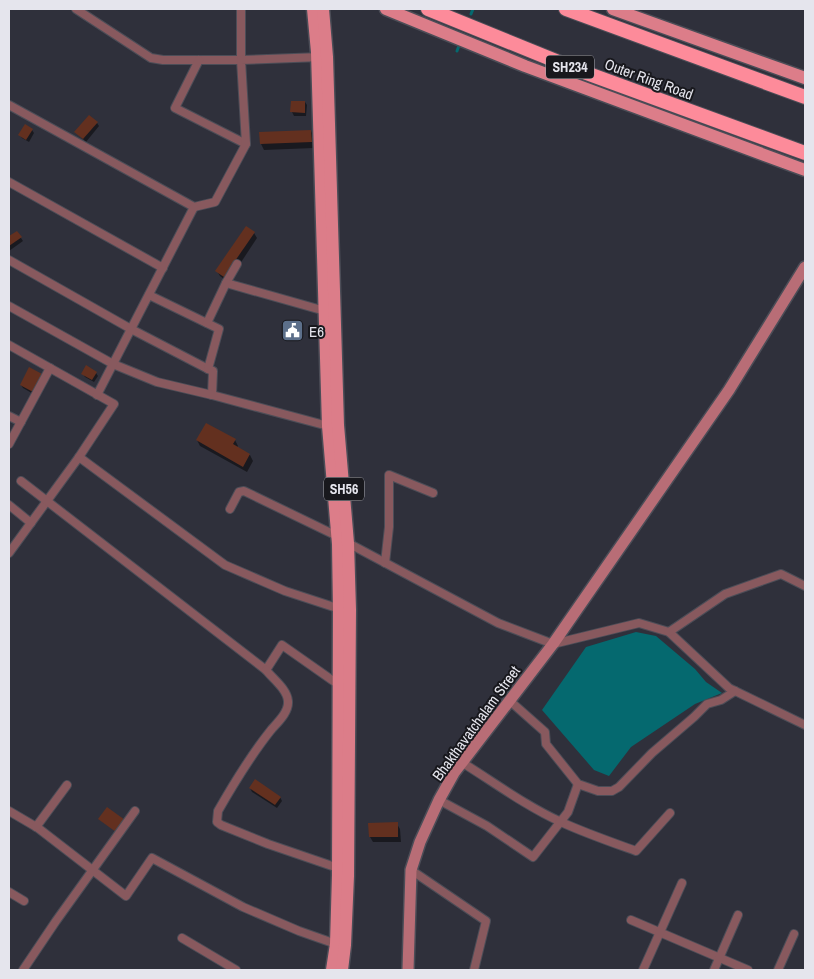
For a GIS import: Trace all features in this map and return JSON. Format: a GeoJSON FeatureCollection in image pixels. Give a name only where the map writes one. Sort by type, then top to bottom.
{"type":"FeatureCollection","features":[{"type":"Feature","properties":{"kind":"highway","name":"Outer Ring Road"},"geometry":{"type":"LineString","coordinates":[[428,9],[578,70],[805,153]]}},
{"type":"Feature","properties":{"kind":"highway"},"geometry":{"type":"LineString","coordinates":[[566,9],[805,97]]}},
{"type":"Feature","properties":{"kind":"main road","name":"SH56"},"geometry":{"type":"LineString","coordinates":[[313,9],[322,58],[343,540],[348,876],[342,970]]}},
{"type":"Feature","properties":{"kind":"main road","name":"SH56"},"geometry":{"type":"LineString","coordinates":[[323,9],[324,311],[328,426],[343,540]]}},
{"type":"Feature","properties":{"kind":"main road"},"geometry":{"type":"LineString","coordinates":[[386,9],[575,85],[805,170]]}},
{"type":"Feature","properties":{"kind":"main road"},"geometry":{"type":"LineString","coordinates":[[613,9],[805,78]]}},
{"type":"Feature","properties":{"kind":"main road"},"geometry":{"type":"LineString","coordinates":[[630,9],[660,26]]}},
{"type":"Feature","properties":{"kind":"main road","name":"SH56"},"geometry":{"type":"LineString","coordinates":[[332,970],[336,944],[339,685],[344,610]]}},
{"type":"Feature","properties":{"kind":"street"},"geometry":{"type":"LineString","coordinates":[[76,9],[151,58],[164,60],[322,58]]}},
{"type":"Feature","properties":{"kind":"street"},"geometry":{"type":"LineString","coordinates":[[9,105],[194,208],[215,202],[246,144],[241,60],[241,9]]}},
{"type":"Feature","properties":{"kind":"street"},"geometry":{"type":"LineString","coordinates":[[199,60],[175,108],[246,144]]}},
{"type":"Feature","properties":{"kind":"street"},"geometry":{"type":"LineString","coordinates":[[9,182],[163,268]]}},
{"type":"Feature","properties":{"kind":"street"},"geometry":{"type":"LineString","coordinates":[[97,394],[194,208]]}},
{"type":"Feature","properties":{"kind":"street"},"geometry":{"type":"LineString","coordinates":[[9,260],[131,329],[213,372],[212,394]]}},
{"type":"Feature","properties":{"kind":"street"},"geometry":{"type":"LineString","coordinates":[[207,323],[237,264]]}},
{"type":"Feature","properties":{"kind":"street","name":"Bhakthavatchalam Street"},"geometry":{"type":"LineString","coordinates":[[408,970],[411,870],[420,842],[439,800],[462,762],[553,644],[729,390],[805,267]]}},
{"type":"Feature","properties":{"kind":"street"},"geometry":{"type":"LineString","coordinates":[[226,283],[324,311]]}},
{"type":"Feature","properties":{"kind":"street"},"geometry":{"type":"LineString","coordinates":[[149,295],[219,329],[208,369]]}},
{"type":"Feature","properties":{"kind":"street"},"geometry":{"type":"LineString","coordinates":[[9,306],[113,364],[157,382],[212,394],[328,426]]}},
{"type":"Feature","properties":{"kind":"street"},"geometry":{"type":"LineString","coordinates":[[9,345],[114,404],[79,457],[9,553]]}},
{"type":"Feature","properties":{"kind":"street"},"geometry":{"type":"LineString","coordinates":[[9,444],[50,368]]}},
{"type":"Feature","properties":{"kind":"street"},"geometry":{"type":"LineString","coordinates":[[9,416],[21,422]]}},
{"type":"Feature","properties":{"kind":"street"},"geometry":{"type":"LineString","coordinates":[[79,457],[225,565],[285,591],[344,610]]}},
{"type":"Feature","properties":{"kind":"street"},"geometry":{"type":"LineString","coordinates":[[385,564],[389,528],[389,474],[433,493]]}},
{"type":"Feature","properties":{"kind":"street"},"geometry":{"type":"LineString","coordinates":[[21,482],[266,670],[283,689],[288,700],[288,707],[262,741],[218,810],[217,822],[268,844],[338,868]]}},
{"type":"Feature","properties":{"kind":"street"},"geometry":{"type":"LineString","coordinates":[[230,509],[239,492],[244,491],[343,540],[498,624],[553,644],[639,624],[669,632],[729,688],[805,725]]}},
{"type":"Feature","properties":{"kind":"street"},"geometry":{"type":"LineString","coordinates":[[9,505],[31,523]]}},
{"type":"Feature","properties":{"kind":"street"},"geometry":{"type":"LineString","coordinates":[[669,632],[725,594],[782,574],[805,586]]}},
{"type":"Feature","properties":{"kind":"street"},"geometry":{"type":"LineString","coordinates":[[266,670],[282,645],[339,685]]}},
{"type":"Feature","properties":{"kind":"street"},"geometry":{"type":"LineString","coordinates":[[510,701],[545,732],[546,744],[578,784],[603,792],[616,789],[652,753],[707,704],[721,700],[735,691]]}},
{"type":"Feature","properties":{"kind":"street"},"geometry":{"type":"LineString","coordinates":[[462,762],[500,788],[561,822],[636,851],[670,813]]}},
{"type":"Feature","properties":{"kind":"street"},"geometry":{"type":"LineString","coordinates":[[439,800],[487,826],[533,857],[568,812],[578,784]]}},
{"type":"Feature","properties":{"kind":"street"},"geometry":{"type":"LineString","coordinates":[[36,827],[68,785]]}},
{"type":"Feature","properties":{"kind":"street"},"geometry":{"type":"LineString","coordinates":[[9,811],[36,827],[126,896],[152,858],[243,906],[299,931],[336,944]]}},
{"type":"Feature","properties":{"kind":"street"},"geometry":{"type":"LineString","coordinates":[[23,970],[92,870],[136,812]]}},
{"type":"Feature","properties":{"kind":"street"},"geometry":{"type":"LineString","coordinates":[[411,870],[486,921],[474,970]]}},
{"type":"Feature","properties":{"kind":"street"},"geometry":{"type":"LineString","coordinates":[[643,970],[682,883]]}},
{"type":"Feature","properties":{"kind":"street"},"geometry":{"type":"LineString","coordinates":[[9,892],[24,901]]}},
{"type":"Feature","properties":{"kind":"street"},"geometry":{"type":"LineString","coordinates":[[714,970],[738,915]]}},
{"type":"Feature","properties":{"kind":"street"},"geometry":{"type":"LineString","coordinates":[[631,920],[748,970]]}},
{"type":"Feature","properties":{"kind":"street"},"geometry":{"type":"LineString","coordinates":[[778,970],[794,934]]}},
{"type":"Feature","properties":{"kind":"street"},"geometry":{"type":"LineString","coordinates":[[182,938],[236,970]]}},
{"type":"Feature","properties":{"kind":"water"},"geometry":{"type":"Polygon","coordinates":[[[636,632],[656,636],[695,669],[706,682],[722,693],[695,704],[631,747],[609,776],[594,770],[542,710],[586,647],[636,632]]]}},
{"type":"Feature","properties":{"kind":"building"},"geometry":{"type":"Polygon","coordinates":[[[291,101],[305,101],[305,113],[290,112],[291,101]]]}},
{"type":"Feature","properties":{"kind":"building"},"geometry":{"type":"Polygon","coordinates":[[[89,115],[98,122],[83,139],[74,132],[89,115]]]}},
{"type":"Feature","properties":{"kind":"building"},"geometry":{"type":"Polygon","coordinates":[[[25,124],[33,129],[26,140],[18,135],[25,124]]]}},
{"type":"Feature","properties":{"kind":"building"},"geometry":{"type":"Polygon","coordinates":[[[311,130],[312,142],[260,144],[259,132],[311,130]]]}},
{"type":"Feature","properties":{"kind":"building"},"geometry":{"type":"Polygon","coordinates":[[[246,226],[255,232],[224,277],[215,271],[246,226]]]}},
{"type":"Feature","properties":{"kind":"building"},"geometry":{"type":"Polygon","coordinates":[[[17,231],[22,237],[9,246],[9,236],[17,231]]]}},
{"type":"Feature","properties":{"kind":"building"},"geometry":{"type":"Polygon","coordinates":[[[86,365],[97,372],[92,380],[81,374],[86,365]]]}},
{"type":"Feature","properties":{"kind":"building"},"geometry":{"type":"Polygon","coordinates":[[[29,367],[42,374],[33,392],[20,385],[29,367]]]}},
{"type":"Feature","properties":{"kind":"building"},"geometry":{"type":"Polygon","coordinates":[[[206,423],[236,439],[233,444],[250,454],[243,467],[196,440],[206,423]]]}},
{"type":"Feature","properties":{"kind":"building"},"geometry":{"type":"Polygon","coordinates":[[[255,779],[281,797],[275,805],[249,788],[255,779]]]}},
{"type":"Feature","properties":{"kind":"building"},"geometry":{"type":"Polygon","coordinates":[[[107,807],[125,820],[116,832],[98,819],[107,807]]]}},
{"type":"Feature","properties":{"kind":"building"},"geometry":{"type":"Polygon","coordinates":[[[398,822],[398,837],[369,837],[368,823],[398,822]]]}},
{"type":"Feature","properties":{"kind":"waterway"},"geometry":{"type":"LineString","coordinates":[[471,14],[473,9]]}},
{"type":"Feature","properties":{"kind":"waterway"},"geometry":{"type":"LineString","coordinates":[[457,51],[460,43]]}},
{"type":"Feature","properties":{"kind":"place","name":"E6"},"geometry":{"type":"Point","coordinates":[293,331]}}]}
